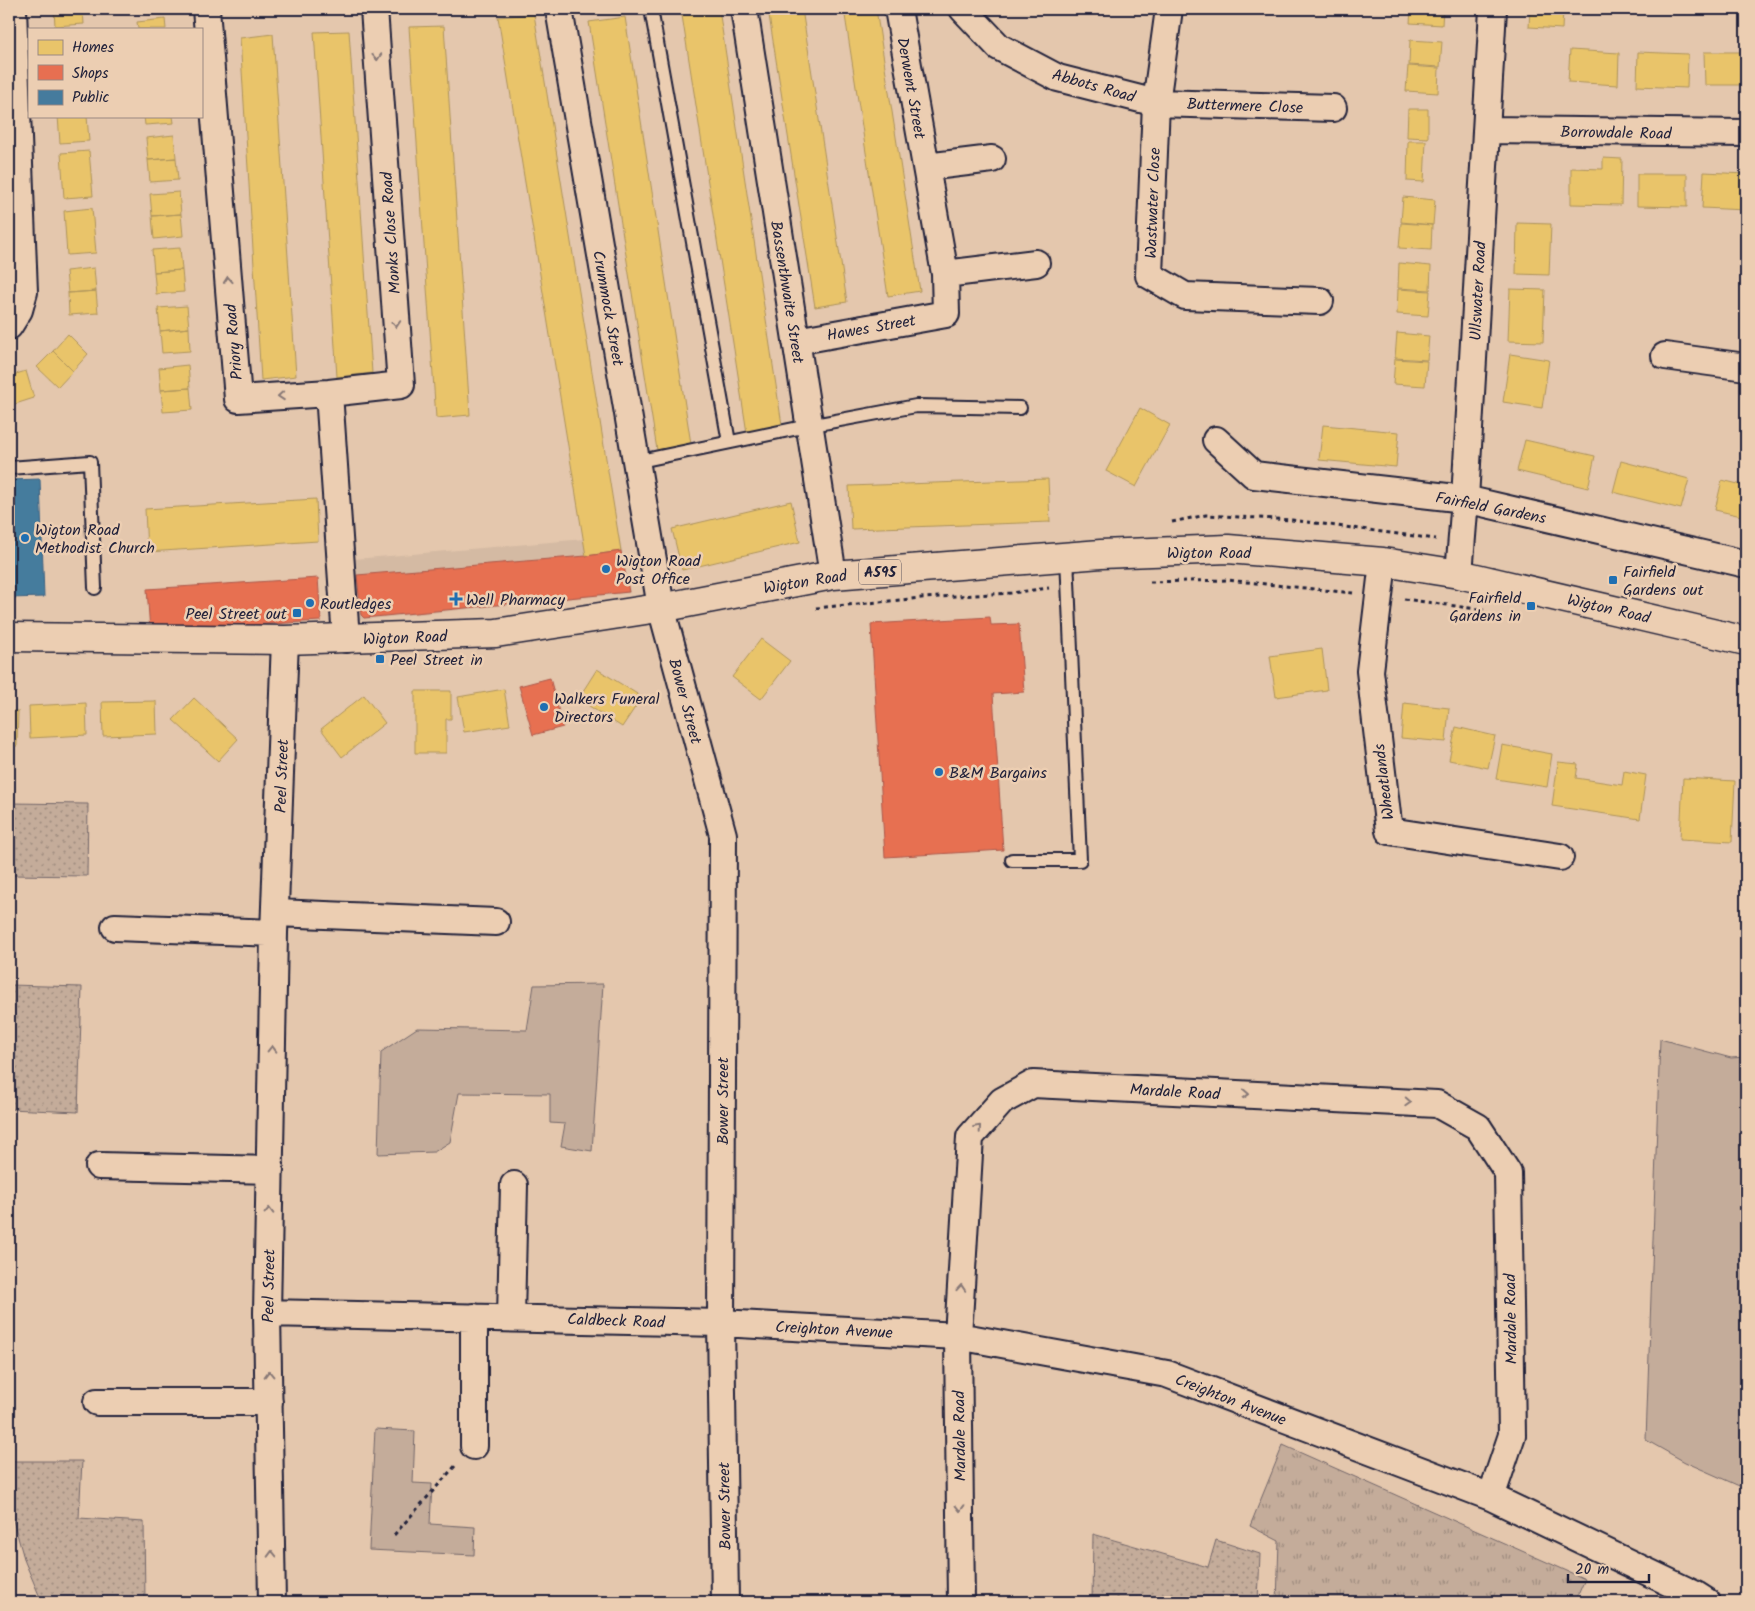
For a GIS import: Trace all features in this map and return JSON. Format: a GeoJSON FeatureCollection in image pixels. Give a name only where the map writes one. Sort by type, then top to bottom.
{"type":"FeatureCollection","features":[{"type":"Feature","properties":{"kind":"main road","name":"Wigton Road"},"geometry":{"type":"LineString","coordinates":[[9,637],[285,640],[496,633],[661,608],[833,575],[1067,556],[1228,550],[1383,562],[1458,574],[1746,640]]}},
{"type":"Feature","properties":{"kind":"street"},"geometry":{"type":"LineString","coordinates":[[9,326],[19,310],[24,292],[14,9]]}},
{"type":"Feature","properties":{"kind":"street","name":"Priory Road"},"geometry":{"type":"LineString","coordinates":[[206,9],[238,399],[330,393]]}},
{"type":"Feature","properties":{"kind":"street","name":"Monks Close Road"},"geometry":{"type":"LineString","coordinates":[[330,393],[401,385],[374,9]]}},
{"type":"Feature","properties":{"kind":"street","name":"Crummock Street"},"geometry":{"type":"LineString","coordinates":[[559,9],[661,608]]}},
{"type":"Feature","properties":{"kind":"street","name":"Bassenthwaite Street"},"geometry":{"type":"LineString","coordinates":[[744,9],[808,426],[833,575]]}},
{"type":"Feature","properties":{"kind":"street","name":"Derwent Street"},"geometry":{"type":"LineString","coordinates":[[898,9],[945,274],[946,314]]}},
{"type":"Feature","properties":{"kind":"street","name":"Abbots Road"},"geometry":{"type":"LineString","coordinates":[[964,9],[998,47],[1058,78],[1156,103]]}},
{"type":"Feature","properties":{"kind":"street"},"geometry":{"type":"LineString","coordinates":[[1156,103],[1169,9]]}},
{"type":"Feature","properties":{"kind":"street","name":"Ullswater Road"},"geometry":{"type":"LineString","coordinates":[[1458,574],[1465,499],[1493,9]]}},
{"type":"Feature","properties":{"kind":"street","name":"Buttermere Close"},"geometry":{"type":"LineString","coordinates":[[1156,103],[1333,108]]}},
{"type":"Feature","properties":{"kind":"street","name":"Wastwater Close"},"geometry":{"type":"LineString","coordinates":[[1156,103],[1149,275],[1184,296],[1320,301]]}},
{"type":"Feature","properties":{"kind":"street","name":"Borrowdale Road"},"geometry":{"type":"LineString","coordinates":[[1486,130],[1746,133]]}},
{"type":"Feature","properties":{"kind":"street"},"geometry":{"type":"LineString","coordinates":[[926,167],[992,159]]}},
{"type":"Feature","properties":{"kind":"street"},"geometry":{"type":"LineString","coordinates":[[945,274],[1036,263]]}},
{"type":"Feature","properties":{"kind":"street","name":"Hawes Street"},"geometry":{"type":"LineString","coordinates":[[796,341],[946,314]]}},
{"type":"Feature","properties":{"kind":"street"},"geometry":{"type":"LineString","coordinates":[[1665,356],[1746,367]]}},
{"type":"Feature","properties":{"kind":"street"},"geometry":{"type":"LineString","coordinates":[[330,393],[346,639]]}},
{"type":"Feature","properties":{"kind":"street","name":"Fairfield Gardens"},"geometry":{"type":"LineString","coordinates":[[1216,440],[1254,476],[1465,499],[1746,564]]}},
{"type":"Feature","properties":{"kind":"street","name":"Wheatlands"},"geometry":{"type":"LineString","coordinates":[[1383,562],[1370,671],[1389,831],[1560,857]]}},
{"type":"Feature","properties":{"kind":"street","name":"Bower Street"},"geometry":{"type":"LineString","coordinates":[[661,608],[723,835],[721,1323],[725,1602]]}},
{"type":"Feature","properties":{"kind":"street","name":"Peel Street"},"geometry":{"type":"LineString","coordinates":[[272,1602],[267,1313],[275,923],[285,640]]}},
{"type":"Feature","properties":{"kind":"street"},"geometry":{"type":"LineString","coordinates":[[115,927],[275,923],[496,922]]}},
{"type":"Feature","properties":{"kind":"street","name":"Mardale Road"},"geometry":{"type":"LineString","coordinates":[[961,1602],[958,1336],[970,1137],[1002,1101],[1033,1084],[1437,1104],[1478,1127],[1508,1173],[1512,1435],[1491,1496]]}},
{"type":"Feature","properties":{"kind":"street"},"geometry":{"type":"LineString","coordinates":[[99,1166],[270,1170]]}},
{"type":"Feature","properties":{"kind":"street"},"geometry":{"type":"LineString","coordinates":[[511,1317],[514,1185]]}},
{"type":"Feature","properties":{"kind":"street","name":"Caldbeck Road"},"geometry":{"type":"LineString","coordinates":[[267,1313],[474,1316],[721,1323]]}},
{"type":"Feature","properties":{"kind":"street"},"geometry":{"type":"LineString","coordinates":[[474,1316],[474,1446]]}},
{"type":"Feature","properties":{"kind":"street","name":"Creighton Avenue"},"geometry":{"type":"LineString","coordinates":[[721,1323],[958,1336],[1167,1374],[1491,1496],[1707,1602]]}},
{"type":"Feature","properties":{"kind":"street"},"geometry":{"type":"LineString","coordinates":[[97,1402],[269,1402]]}},
{"type":"Feature","properties":{"kind":"lane"},"geometry":{"type":"LineString","coordinates":[[651,9],[729,442]]}},
{"type":"Feature","properties":{"kind":"lane"},"geometry":{"type":"LineString","coordinates":[[635,462],[916,406],[1020,408]]}},
{"type":"Feature","properties":{"kind":"lane"},"geometry":{"type":"LineString","coordinates":[[9,468],[90,462],[95,588]]}},
{"type":"Feature","properties":{"kind":"lane"},"geometry":{"type":"LineString","coordinates":[[1012,860],[1080,860],[1067,556]]}},
{"type":"Feature","properties":{"kind":"path"},"geometry":{"type":"LineString","coordinates":[[1144,582],[1227,580],[1379,595],[1485,610]]}},
{"type":"Feature","properties":{"kind":"path"},"geometry":{"type":"LineString","coordinates":[[812,609],[921,598],[1011,593],[1069,586]]}},
{"type":"Feature","properties":{"kind":"path"},"geometry":{"type":"LineString","coordinates":[[394,1535],[474,1446]]}},
{"type":"Feature","properties":{"kind":"shaded area"},"geometry":{"type":"Polygon","coordinates":[[[619,536],[630,593],[349,621],[343,560],[619,536]]]}},
{"type":"Feature","properties":{"kind":"green space"},"geometry":{"type":"Polygon","coordinates":[[[9,803],[88,804],[87,876],[9,875],[9,803]]]}},
{"type":"Feature","properties":{"kind":"green space"},"geometry":{"type":"Polygon","coordinates":[[[603,984],[592,1151],[561,1146],[565,1124],[550,1123],[550,1094],[459,1093],[450,1142],[434,1152],[378,1154],[381,1052],[417,1028],[527,1030],[534,985],[603,984]]]}},
{"type":"Feature","properties":{"kind":"green space"},"geometry":{"type":"Polygon","coordinates":[[[9,985],[82,987],[78,1112],[9,1109],[9,985]]]}},
{"type":"Feature","properties":{"kind":"green space"},"geometry":{"type":"Polygon","coordinates":[[[1660,1039],[1731,1058],[1746,1057],[1746,1489],[1685,1462],[1646,1440],[1660,1039]]]}},
{"type":"Feature","properties":{"kind":"green space"},"geometry":{"type":"Polygon","coordinates":[[[375,1429],[415,1431],[413,1483],[432,1484],[430,1524],[475,1527],[474,1555],[369,1550],[375,1429]]]}},
{"type":"Feature","properties":{"kind":"green space"},"geometry":{"type":"Polygon","coordinates":[[[1283,1445],[1585,1579],[1575,1602],[1277,1602],[1279,1541],[1250,1526],[1283,1445]]]}},
{"type":"Feature","properties":{"kind":"green space"},"geometry":{"type":"Polygon","coordinates":[[[9,1461],[82,1461],[79,1518],[144,1522],[145,1602],[42,1602],[25,1562],[9,1506],[9,1461]]]}},
{"type":"Feature","properties":{"kind":"green space"},"geometry":{"type":"Polygon","coordinates":[[[1093,1534],[1208,1567],[1216,1540],[1260,1554],[1258,1602],[1092,1602],[1093,1534]]]}},
{"type":"Feature","properties":{"kind":"building: Homes"},"geometry":{"type":"Polygon","coordinates":[[[54,9],[83,9],[84,24],[55,26],[54,9]]]}},
{"type":"Feature","properties":{"kind":"building: Homes"},"geometry":{"type":"Polygon","coordinates":[[[681,9],[719,9],[782,425],[747,433],[681,9]]]}},
{"type":"Feature","properties":{"kind":"building: Homes"},"geometry":{"type":"Polygon","coordinates":[[[768,9],[802,9],[847,302],[815,307],[768,9]]]}},
{"type":"Feature","properties":{"kind":"building: Homes"},"geometry":{"type":"Polygon","coordinates":[[[844,9],[876,9],[920,291],[888,296],[844,9]]]}},
{"type":"Feature","properties":{"kind":"building: Homes"},"geometry":{"type":"Polygon","coordinates":[[[1411,9],[1443,9],[1442,25],[1410,23],[1411,9]]]}},
{"type":"Feature","properties":{"kind":"building: Homes"},"geometry":{"type":"Polygon","coordinates":[[[1530,9],[1563,9],[1562,29],[1529,27],[1530,9]]]}},
{"type":"Feature","properties":{"kind":"building: Homes"},"geometry":{"type":"Polygon","coordinates":[[[534,14],[621,551],[586,556],[498,17],[534,14]]]}},
{"type":"Feature","properties":{"kind":"building: Homes"},"geometry":{"type":"Polygon","coordinates":[[[625,17],[691,444],[657,450],[589,22],[625,17]]]}},
{"type":"Feature","properties":{"kind":"building: Homes"},"geometry":{"type":"Polygon","coordinates":[[[165,19],[166,28],[138,28],[137,22],[165,19]]]}},
{"type":"Feature","properties":{"kind":"building: Homes"},"geometry":{"type":"Polygon","coordinates":[[[444,26],[470,415],[436,418],[409,27],[444,26]]]}},
{"type":"Feature","properties":{"kind":"building: Homes"},"geometry":{"type":"Polygon","coordinates":[[[349,31],[372,373],[337,377],[314,32],[349,31]]]}},
{"type":"Feature","properties":{"kind":"building: Homes"},"geometry":{"type":"Polygon","coordinates":[[[273,34],[296,376],[261,380],[240,38],[273,34]]]}},
{"type":"Feature","properties":{"kind":"building: Homes"},"geometry":{"type":"Polygon","coordinates":[[[1410,40],[1442,42],[1440,67],[1409,65],[1410,40]]]}},
{"type":"Feature","properties":{"kind":"building: Homes"},"geometry":{"type":"Polygon","coordinates":[[[1570,50],[1619,53],[1618,85],[1568,82],[1570,50]]]}},
{"type":"Feature","properties":{"kind":"building: Homes"},"geometry":{"type":"Polygon","coordinates":[[[1638,52],[1688,54],[1687,88],[1637,86],[1638,52]]]}},
{"type":"Feature","properties":{"kind":"building: Homes"},"geometry":{"type":"Polygon","coordinates":[[[1704,52],[1746,52],[1746,85],[1705,85],[1704,52]]]}},
{"type":"Feature","properties":{"kind":"building: Homes"},"geometry":{"type":"Polygon","coordinates":[[[1408,66],[1439,68],[1438,93],[1406,91],[1408,66]]]}},
{"type":"Feature","properties":{"kind":"building: Homes"},"geometry":{"type":"Polygon","coordinates":[[[1408,109],[1428,109],[1428,138],[1407,137],[1408,109]]]}},
{"type":"Feature","properties":{"kind":"building: Homes"},"geometry":{"type":"Polygon","coordinates":[[[58,118],[87,118],[89,141],[60,143],[58,118]]]}},
{"type":"Feature","properties":{"kind":"building: Homes"},"geometry":{"type":"Polygon","coordinates":[[[144,118],[173,118],[174,123],[145,125],[144,118]]]}},
{"type":"Feature","properties":{"kind":"building: Homes"},"geometry":{"type":"Polygon","coordinates":[[[174,135],[176,158],[148,160],[146,138],[174,135]]]}},
{"type":"Feature","properties":{"kind":"building: Homes"},"geometry":{"type":"Polygon","coordinates":[[[1408,141],[1426,141],[1424,182],[1407,181],[1408,141]]]}},
{"type":"Feature","properties":{"kind":"building: Homes"},"geometry":{"type":"Polygon","coordinates":[[[89,151],[93,196],[64,198],[61,153],[89,151]]]}},
{"type":"Feature","properties":{"kind":"building: Homes"},"geometry":{"type":"Polygon","coordinates":[[[176,158],[178,180],[150,182],[148,160],[176,158]]]}},
{"type":"Feature","properties":{"kind":"building: Homes"},"geometry":{"type":"Polygon","coordinates":[[[1603,158],[1622,159],[1621,205],[1571,204],[1571,168],[1603,169],[1603,158]]]}},
{"type":"Feature","properties":{"kind":"building: Homes"},"geometry":{"type":"Polygon","coordinates":[[[1704,172],[1746,174],[1746,210],[1702,208],[1704,172]]]}},
{"type":"Feature","properties":{"kind":"building: Homes"},"geometry":{"type":"Polygon","coordinates":[[[1637,174],[1687,174],[1687,207],[1637,206],[1637,174]]]}},
{"type":"Feature","properties":{"kind":"building: Homes"},"geometry":{"type":"Polygon","coordinates":[[[179,192],[181,214],[152,216],[150,194],[179,192]]]}},
{"type":"Feature","properties":{"kind":"building: Homes"},"geometry":{"type":"Polygon","coordinates":[[[1403,197],[1435,200],[1433,225],[1401,222],[1403,197]]]}},
{"type":"Feature","properties":{"kind":"building: Homes"},"geometry":{"type":"Polygon","coordinates":[[[92,208],[96,253],[67,255],[64,211],[92,208]]]}},
{"type":"Feature","properties":{"kind":"building: Homes"},"geometry":{"type":"Polygon","coordinates":[[[181,214],[183,236],[154,239],[152,216],[181,214]]]}},
{"type":"Feature","properties":{"kind":"building: Homes"},"geometry":{"type":"Polygon","coordinates":[[[1401,223],[1432,225],[1431,250],[1399,248],[1401,223]]]}},
{"type":"Feature","properties":{"kind":"building: Homes"},"geometry":{"type":"Polygon","coordinates":[[[1517,223],[1551,224],[1549,275],[1516,274],[1517,223]]]}},
{"type":"Feature","properties":{"kind":"building: Homes"},"geometry":{"type":"Polygon","coordinates":[[[180,248],[182,270],[154,272],[152,250],[180,248]]]}},
{"type":"Feature","properties":{"kind":"building: Homes"},"geometry":{"type":"Polygon","coordinates":[[[1399,263],[1431,266],[1430,290],[1398,288],[1399,263]]]}},
{"type":"Feature","properties":{"kind":"building: Homes"},"geometry":{"type":"Polygon","coordinates":[[[94,268],[96,291],[68,293],[66,271],[94,268]]]}},
{"type":"Feature","properties":{"kind":"building: Homes"},"geometry":{"type":"Polygon","coordinates":[[[182,270],[184,292],[156,294],[154,272],[182,270]]]}},
{"type":"Feature","properties":{"kind":"building: Homes"},"geometry":{"type":"Polygon","coordinates":[[[1398,289],[1430,291],[1428,316],[1397,314],[1398,289]]]}},
{"type":"Feature","properties":{"kind":"building: Homes"},"geometry":{"type":"Polygon","coordinates":[[[1510,289],[1545,290],[1543,342],[1508,341],[1510,289]]]}},
{"type":"Feature","properties":{"kind":"building: Homes"},"geometry":{"type":"Polygon","coordinates":[[[96,291],[98,313],[69,315],[68,293],[96,291]]]}},
{"type":"Feature","properties":{"kind":"building: Homes"},"geometry":{"type":"Polygon","coordinates":[[[187,306],[189,328],[160,331],[158,308],[187,306]]]}},
{"type":"Feature","properties":{"kind":"building: Homes"},"geometry":{"type":"Polygon","coordinates":[[[189,328],[190,351],[162,353],[160,331],[189,328]]]}},
{"type":"Feature","properties":{"kind":"building: Homes"},"geometry":{"type":"Polygon","coordinates":[[[1397,333],[1429,336],[1427,360],[1395,358],[1397,333]]]}},
{"type":"Feature","properties":{"kind":"building: Homes"},"geometry":{"type":"Polygon","coordinates":[[[68,334],[88,354],[73,371],[53,351],[68,334]]]}},
{"type":"Feature","properties":{"kind":"building: Homes"},"geometry":{"type":"Polygon","coordinates":[[[53,351],[73,371],[58,387],[37,367],[53,351]]]}},
{"type":"Feature","properties":{"kind":"building: Homes"},"geometry":{"type":"Polygon","coordinates":[[[1510,354],[1549,360],[1542,408],[1503,402],[1510,354]]]}},
{"type":"Feature","properties":{"kind":"building: Homes"},"geometry":{"type":"Polygon","coordinates":[[[1395,359],[1427,361],[1425,386],[1393,384],[1395,359]]]}},
{"type":"Feature","properties":{"kind":"building: Homes"},"geometry":{"type":"Polygon","coordinates":[[[188,365],[190,388],[161,390],[159,368],[188,365]]]}},
{"type":"Feature","properties":{"kind":"building: Homes"},"geometry":{"type":"Polygon","coordinates":[[[26,371],[34,398],[9,406],[9,376],[26,371]]]}},
{"type":"Feature","properties":{"kind":"building: Homes"},"geometry":{"type":"Polygon","coordinates":[[[190,388],[192,410],[163,412],[161,390],[190,388]]]}},
{"type":"Feature","properties":{"kind":"building: Homes"},"geometry":{"type":"Polygon","coordinates":[[[1140,408],[1170,425],[1136,487],[1106,471],[1140,408]]]}},
{"type":"Feature","properties":{"kind":"building: Homes"},"geometry":{"type":"Polygon","coordinates":[[[1323,425],[1399,432],[1396,467],[1319,460],[1323,425]]]}},
{"type":"Feature","properties":{"kind":"building: Homes"},"geometry":{"type":"Polygon","coordinates":[[[1525,440],[1595,456],[1588,488],[1517,471],[1525,440]]]}},
{"type":"Feature","properties":{"kind":"building: Homes"},"geometry":{"type":"Polygon","coordinates":[[[1621,461],[1689,479],[1681,509],[1613,492],[1621,461]]]}},
{"type":"Feature","properties":{"kind":"building: Homes"},"geometry":{"type":"Polygon","coordinates":[[[1048,479],[1050,522],[851,529],[849,486],[1048,479]]]}},
{"type":"Feature","properties":{"kind":"building: Homes"},"geometry":{"type":"Polygon","coordinates":[[[1722,480],[1746,486],[1746,517],[1715,510],[1722,480]]]}},
{"type":"Feature","properties":{"kind":"building: Homes"},"geometry":{"type":"Polygon","coordinates":[[[316,499],[318,541],[147,552],[145,509],[316,499]]]}},
{"type":"Feature","properties":{"kind":"building: Homes"},"geometry":{"type":"Polygon","coordinates":[[[791,501],[800,542],[682,570],[672,529],[791,501]]]}},
{"type":"Feature","properties":{"kind":"building: Homes"},"geometry":{"type":"Polygon","coordinates":[[[761,639],[790,661],[761,699],[732,677],[761,639]]]}},
{"type":"Feature","properties":{"kind":"building: Homes"},"geometry":{"type":"Polygon","coordinates":[[[1322,649],[1327,690],[1276,697],[1270,656],[1322,649]]]}},
{"type":"Feature","properties":{"kind":"building: Homes"},"geometry":{"type":"Polygon","coordinates":[[[597,669],[642,697],[622,727],[578,699],[597,669]]]}},
{"type":"Feature","properties":{"kind":"building: Homes"},"geometry":{"type":"Polygon","coordinates":[[[504,689],[510,725],[464,732],[458,697],[504,689]]]}},
{"type":"Feature","properties":{"kind":"building: Homes"},"geometry":{"type":"Polygon","coordinates":[[[415,691],[451,691],[451,719],[446,719],[446,753],[415,753],[415,691]]]}},
{"type":"Feature","properties":{"kind":"building: Homes"},"geometry":{"type":"Polygon","coordinates":[[[364,695],[385,723],[342,757],[321,729],[364,695]]]}},
{"type":"Feature","properties":{"kind":"building: Homes"},"geometry":{"type":"Polygon","coordinates":[[[194,698],[238,739],[218,761],[173,720],[194,698]]]}},
{"type":"Feature","properties":{"kind":"building: Homes"},"geometry":{"type":"Polygon","coordinates":[[[156,701],[157,734],[103,736],[102,702],[156,701]]]}},
{"type":"Feature","properties":{"kind":"building: Homes"},"geometry":{"type":"Polygon","coordinates":[[[86,703],[87,735],[30,738],[29,706],[86,703]]]}},
{"type":"Feature","properties":{"kind":"building: Homes"},"geometry":{"type":"Polygon","coordinates":[[[1404,703],[1449,708],[1446,742],[1401,738],[1404,703]]]}},
{"type":"Feature","properties":{"kind":"building: Homes"},"geometry":{"type":"Polygon","coordinates":[[[9,711],[18,711],[17,746],[9,746],[9,711]]]}},
{"type":"Feature","properties":{"kind":"building: Homes"},"geometry":{"type":"Polygon","coordinates":[[[1456,727],[1495,736],[1488,768],[1449,760],[1456,727]]]}},
{"type":"Feature","properties":{"kind":"building: Homes"},"geometry":{"type":"Polygon","coordinates":[[[1502,745],[1552,754],[1547,787],[1496,779],[1502,745]]]}},
{"type":"Feature","properties":{"kind":"building: Homes"},"geometry":{"type":"Polygon","coordinates":[[[1558,762],[1578,764],[1576,778],[1622,785],[1624,771],[1646,775],[1640,819],[1552,806],[1558,762]]]}},
{"type":"Feature","properties":{"kind":"building: Homes"},"geometry":{"type":"Polygon","coordinates":[[[1683,778],[1735,781],[1732,842],[1680,839],[1683,778]]]}},
{"type":"Feature","properties":{"kind":"building: Homes"},"geometry":{"type":"Polygon","coordinates":[[[1746,798],[1746,842],[1743,842],[1746,798]]]}},
{"type":"Feature","properties":{"kind":"building: Shops"},"geometry":{"type":"Polygon","coordinates":[[[621,551],[629,592],[364,618],[361,615],[357,575],[586,556],[621,551]]]}},
{"type":"Feature","properties":{"kind":"building: Shops"},"geometry":{"type":"Polygon","coordinates":[[[318,578],[321,621],[150,631],[147,589],[318,578]]]}},
{"type":"Feature","properties":{"kind":"building: Shops","name":"B&M Bargains"},"geometry":{"type":"Polygon","coordinates":[[[990,617],[991,625],[1019,624],[1024,692],[993,694],[1003,850],[885,857],[871,624],[990,617]]]}},
{"type":"Feature","properties":{"kind":"building: Shops"},"geometry":{"type":"Polygon","coordinates":[[[550,678],[563,727],[533,735],[519,686],[550,678]]]}},
{"type":"Feature","properties":{"kind":"building: Public","name":"Wigton Road Methodist Church"},"geometry":{"type":"Polygon","coordinates":[[[40,479],[44,597],[9,598],[9,480],[40,479]]]}},
{"type":"Feature","properties":{"kind":"place","name":"Wigton Road Methodist Church"},"geometry":{"type":"Point","coordinates":[25,538]}},
{"type":"Feature","properties":{"kind":"place","name":"Wigton Road Post Office"},"geometry":{"type":"Point","coordinates":[606,569]}},
{"type":"Feature","properties":{"kind":"place","name":"Fairfield Gardens out"},"geometry":{"type":"Point","coordinates":[1613,580]}},
{"type":"Feature","properties":{"kind":"place","name":"Well Pharmacy"},"geometry":{"type":"Point","coordinates":[456,599]}},
{"type":"Feature","properties":{"kind":"place","name":"Routledges"},"geometry":{"type":"Point","coordinates":[310,603]}},
{"type":"Feature","properties":{"kind":"place","name":"Fairfield Gardens in"},"geometry":{"type":"Point","coordinates":[1531,606]}},
{"type":"Feature","properties":{"kind":"place","name":"Peel Street out"},"geometry":{"type":"Point","coordinates":[297,613]}},
{"type":"Feature","properties":{"kind":"place","name":"Peel Street in"},"geometry":{"type":"Point","coordinates":[380,659]}},
{"type":"Feature","properties":{"kind":"place","name":"Walkers Funeral Directors"},"geometry":{"type":"Point","coordinates":[544,707]}},
{"type":"Feature","properties":{"kind":"place","name":"B&M Bargains"},"geometry":{"type":"Point","coordinates":[939,772]}}]}
